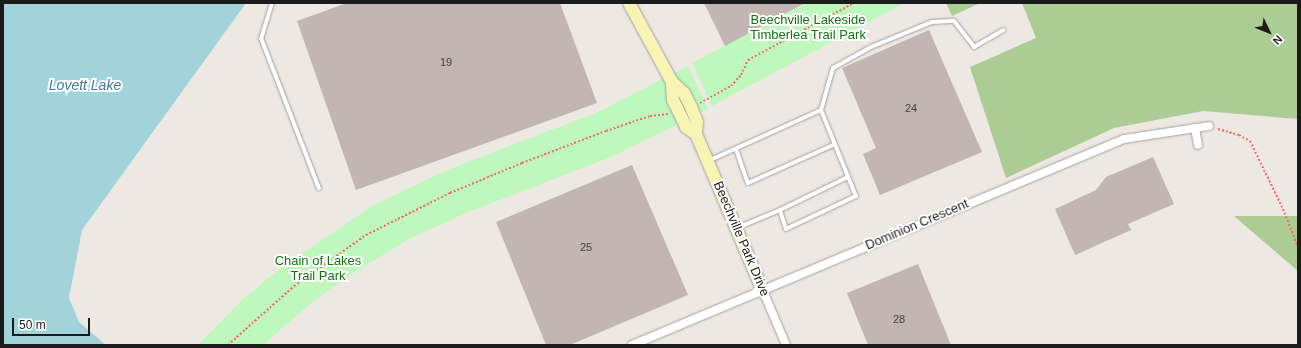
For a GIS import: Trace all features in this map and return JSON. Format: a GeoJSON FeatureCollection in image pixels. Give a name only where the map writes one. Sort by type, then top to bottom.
{"type":"FeatureCollection","features":[{"type":"Feature","properties":{"kind":"street","name":"Beechville Park Drive"},"geometry":{"type":"LineString","coordinates":[[629,3],[672,82],[684,93],[697,122],[696,134],[786,345]]}},
{"type":"Feature","properties":{"kind":"street","name":"Beechville Park Drive"},"geometry":{"type":"LineString","coordinates":[[672,82],[673,100],[686,127],[696,134]]}},
{"type":"Feature","properties":{"kind":"street","name":"Dominion Crescent"},"geometry":{"type":"LineString","coordinates":[[632,345],[1124,139],[1209,126]]}},
{"type":"Feature","properties":{"kind":"street"},"geometry":{"type":"LineString","coordinates":[[1196,128],[1198,145]]}},
{"type":"Feature","properties":{"kind":"lane"},"geometry":{"type":"LineString","coordinates":[[272,3],[261,38],[319,188]]}},
{"type":"Feature","properties":{"kind":"lane"},"geometry":{"type":"LineString","coordinates":[[780,210],[786,229],[856,196],[821,110],[833,68],[871,47],[932,22],[954,22],[974,48],[1003,30]]}},
{"type":"Feature","properties":{"kind":"lane"},"geometry":{"type":"LineString","coordinates":[[708,162],[821,110]]}},
{"type":"Feature","properties":{"kind":"lane"},"geometry":{"type":"LineString","coordinates":[[736,149],[748,183],[835,144]]}},
{"type":"Feature","properties":{"kind":"lane"},"geometry":{"type":"LineString","coordinates":[[737,229],[848,177]]}},
{"type":"Feature","properties":{"kind":"path"},"geometry":{"type":"LineString","coordinates":[[690,107],[732,86],[742,75],[748,60],[854,3]]}},
{"type":"Feature","properties":{"kind":"path"},"geometry":{"type":"LineString","coordinates":[[228,345],[294,286],[366,235],[450,193],[606,131],[650,116],[679,113]]}},
{"type":"Feature","properties":{"kind":"path"},"geometry":{"type":"LineString","coordinates":[[1209,126],[1239,135],[1250,141],[1283,209],[1298,247]]}},
{"type":"Feature","properties":{"kind":"green space","name":"Beechville Lakeside Timberlea Trail Park"},"geometry":{"type":"Polygon","coordinates":[[[806,3],[904,3],[712,106],[692,63],[806,3]]]}},
{"type":"Feature","properties":{"kind":"green space"},"geometry":{"type":"Polygon","coordinates":[[[946,3],[980,3],[952,16],[946,3]]]}},
{"type":"Feature","properties":{"kind":"green space"},"geometry":{"type":"Polygon","coordinates":[[[1022,3],[1298,3],[1298,119],[1203,111],[1114,128],[1006,178],[970,67],[1036,38],[1022,3]]]}},
{"type":"Feature","properties":{"kind":"green space","name":"Chain of Lakes Trail Park"},"geometry":{"type":"Polygon","coordinates":[[[688,66],[708,109],[611,157],[466,213],[409,239],[345,278],[310,304],[263,345],[198,345],[242,300],[282,267],[372,206],[447,170],[598,112],[688,66]]]}},
{"type":"Feature","properties":{"kind":"green space"},"geometry":{"type":"Polygon","coordinates":[[[1234,216],[1298,216],[1298,271],[1234,216]]]}},
{"type":"Feature","properties":{"kind":"water","name":"Lovett Lake"},"geometry":{"type":"Polygon","coordinates":[[[3,3],[246,3],[82,230],[69,298],[79,322],[106,345],[3,345],[3,3]]]}},
{"type":"Feature","properties":{"kind":"building"},"geometry":{"type":"Polygon","coordinates":[[[347,3],[560,3],[597,103],[356,190],[297,21],[347,3]]]}},
{"type":"Feature","properties":{"kind":"building"},"geometry":{"type":"Polygon","coordinates":[[[704,3],[805,3],[725,46],[704,3]]]}},
{"type":"Feature","properties":{"kind":"building"},"geometry":{"type":"Polygon","coordinates":[[[929,30],[982,152],[880,195],[863,154],[876,148],[842,68],[929,30]]]}},
{"type":"Feature","properties":{"kind":"building"},"geometry":{"type":"Polygon","coordinates":[[[1153,157],[1174,204],[1128,224],[1131,230],[1075,255],[1055,209],[1096,190],[1106,177],[1153,157]]]}},
{"type":"Feature","properties":{"kind":"building"},"geometry":{"type":"Polygon","coordinates":[[[632,165],[688,295],[570,345],[546,345],[496,222],[632,165]]]}},
{"type":"Feature","properties":{"kind":"building"},"geometry":{"type":"Polygon","coordinates":[[[918,264],[951,345],[868,345],[847,293],[918,264]]]}}]}
